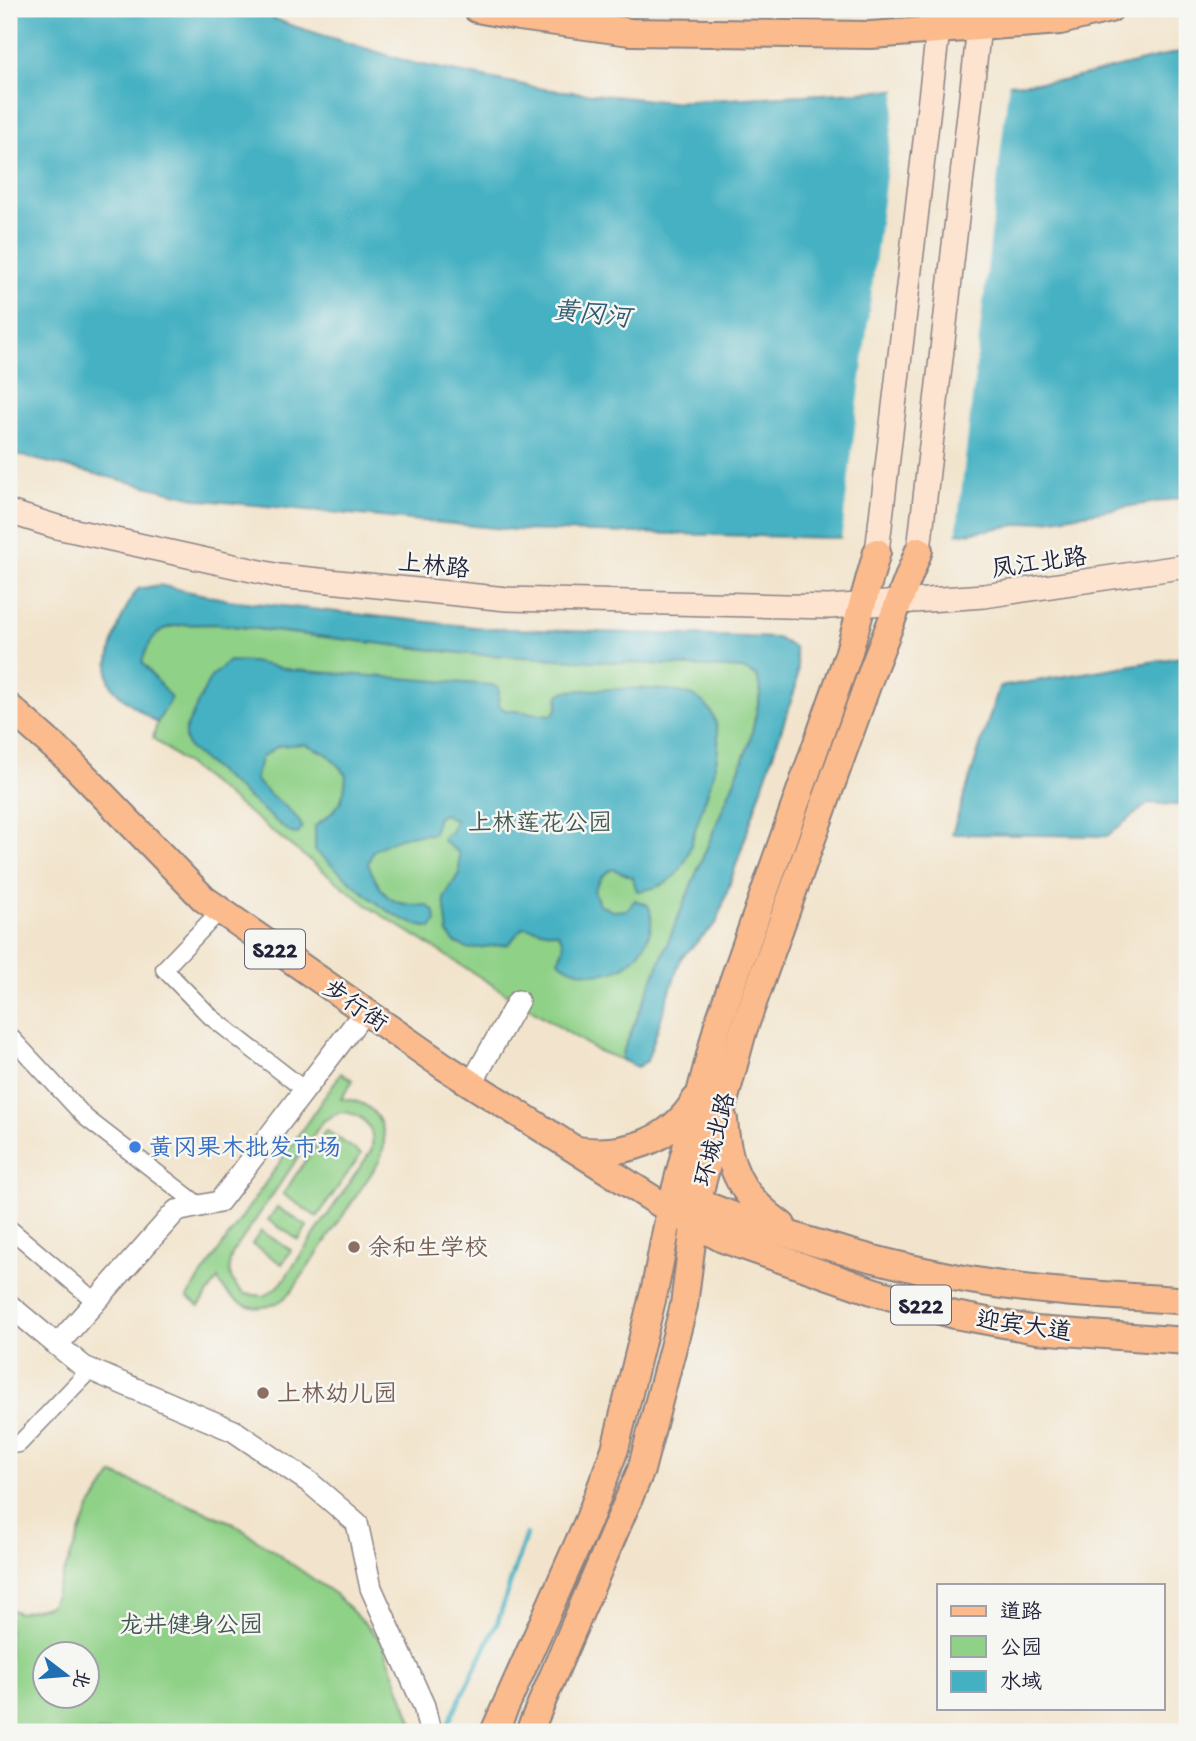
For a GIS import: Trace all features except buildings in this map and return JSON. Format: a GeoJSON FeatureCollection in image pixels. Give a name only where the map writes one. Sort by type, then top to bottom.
{"type":"FeatureCollection","features":[{"type":"Feature","properties":{"kind":"main road"},"geometry":{"type":"LineString","coordinates":[[477,9],[519,18],[630,32],[872,36],[1060,21],[1110,9]]}},
{"type":"Feature","properties":{"kind":"main road"},"geometry":{"type":"LineString","coordinates":[[919,550],[979,27]]}},
{"type":"Feature","properties":{"kind":"main road"},"geometry":{"type":"LineString","coordinates":[[877,552],[938,30]]}},
{"type":"Feature","properties":{"kind":"main road","name":"上林路"},"geometry":{"type":"LineString","coordinates":[[9,512],[57,527],[279,576],[508,599],[829,607],[898,603]]}},
{"type":"Feature","properties":{"kind":"main road","name":"环城北路"},"geometry":{"type":"LineString","coordinates":[[494,1732],[589,1518],[615,1449],[655,1288],[670,1210],[714,1092],[743,1031],[919,550]]}},
{"type":"Feature","properties":{"kind":"main road","name":"环城北路"},"geometry":{"type":"LineString","coordinates":[[529,1732],[641,1470],[684,1305],[714,1092],[718,1024],[848,655],[877,552]]}},
{"type":"Feature","properties":{"kind":"main road","name":"凤江北路"},"geometry":{"type":"LineString","coordinates":[[898,603],[984,596],[1187,566]]}},
{"type":"Feature","properties":{"kind":"main road","name":"步行街"},"geometry":{"type":"LineString","coordinates":[[9,707],[68,759],[204,899],[445,1067],[670,1210]]}},
{"type":"Feature","properties":{"kind":"main road"},"geometry":{"type":"LineString","coordinates":[[575,1149],[612,1152],[649,1142],[714,1092],[724,1116],[730,1161],[738,1182],[767,1214],[806,1238]]}},
{"type":"Feature","properties":{"kind":"main road","name":"迎宾大道"},"geometry":{"type":"LineString","coordinates":[[697,1202],[881,1261],[1041,1290],[1187,1301]]}},
{"type":"Feature","properties":{"kind":"main road","name":"迎宾大道"},"geometry":{"type":"LineString","coordinates":[[670,1210],[723,1239],[875,1292],[955,1315],[1036,1330],[1187,1341]]}},
{"type":"Feature","properties":{"kind":"street"},"geometry":{"type":"LineString","coordinates":[[214,918],[164,969],[211,1017],[306,1091]]}},
{"type":"Feature","properties":{"kind":"street"},"geometry":{"type":"LineString","coordinates":[[474,1079],[518,1001]]}},
{"type":"Feature","properties":{"kind":"street"},"geometry":{"type":"LineString","coordinates":[[57,1345],[176,1211],[219,1202],[355,1024]]}},
{"type":"Feature","properties":{"kind":"street"},"geometry":{"type":"LineString","coordinates":[[9,1035],[86,1118],[200,1206]]}},
{"type":"Feature","properties":{"kind":"street"},"geometry":{"type":"LineString","coordinates":[[9,1228],[96,1302]]}},
{"type":"Feature","properties":{"kind":"street"},"geometry":{"type":"LineString","coordinates":[[9,1305],[90,1370],[234,1432],[309,1482],[357,1523],[371,1588],[424,1706],[430,1732]]}},
{"type":"Feature","properties":{"kind":"street"},"geometry":{"type":"LineString","coordinates":[[9,1446],[19,1444],[90,1370]]}},
{"type":"Feature","properties":{"kind":"green space","name":"上林莲花公园"},"geometry":{"type":"Polygon","coordinates":[[[215,624],[468,654],[744,669],[757,676],[761,691],[749,745],[629,1037],[622,1060],[596,1050],[372,909],[153,738],[157,723],[170,698],[142,663],[149,642],[156,634],[171,627],[215,624]]]}},
{"type":"Feature","properties":{"kind":"green space"},"geometry":{"type":"Polygon","coordinates":[[[341,1073],[353,1080],[341,1099],[364,1105],[373,1112],[383,1130],[382,1153],[377,1165],[292,1291],[283,1300],[272,1305],[252,1307],[233,1298],[218,1279],[199,1306],[187,1297],[341,1073]],[[340,1112],[323,1121],[232,1254],[229,1266],[231,1276],[236,1286],[245,1294],[265,1296],[281,1284],[371,1151],[370,1129],[361,1119],[340,1112]]]}},
{"type":"Feature","properties":{"kind":"green space"},"geometry":{"type":"Polygon","coordinates":[[[326,1130],[361,1154],[317,1217],[283,1194],[326,1130]]]}},
{"type":"Feature","properties":{"kind":"green space"},"geometry":{"type":"Polygon","coordinates":[[[277,1207],[307,1226],[299,1240],[268,1220],[277,1207]]]}},
{"type":"Feature","properties":{"kind":"green space"},"geometry":{"type":"Polygon","coordinates":[[[261,1231],[291,1250],[282,1264],[252,1244],[261,1231]]]}},
{"type":"Feature","properties":{"kind":"green space","name":"龙井健身公园"},"geometry":{"type":"Polygon","coordinates":[[[113,1474],[233,1523],[336,1595],[382,1641],[416,1732],[9,1732],[9,1609],[19,1613],[51,1605],[90,1508],[113,1474]]]}},
{"type":"Feature","properties":{"kind":"water","name":"黄冈河"},"geometry":{"type":"Polygon","coordinates":[[[9,9],[252,9],[290,25],[413,63],[544,89],[671,102],[1062,81],[1187,50],[1187,497],[968,533],[831,538],[515,530],[203,500],[9,453],[9,9]]]}},
{"type":"Feature","properties":{"kind":"water"},"geometry":{"type":"Polygon","coordinates":[[[159,585],[228,600],[484,628],[777,638],[794,647],[798,665],[796,686],[717,922],[681,958],[647,1061],[637,1067],[622,1060],[622,1054],[749,745],[761,691],[757,676],[743,669],[468,654],[215,624],[178,625],[161,631],[154,638],[142,662],[171,698],[157,723],[118,693],[108,676],[115,636],[132,597],[138,589],[159,585]]]}},
{"type":"Feature","properties":{"kind":"water"},"geometry":{"type":"Polygon","coordinates":[[[1187,656],[1187,806],[1149,803],[1107,836],[952,834],[999,687],[1187,656]]]}},
{"type":"Feature","properties":{"kind":"water","name":"上林莲花公园"},"geometry":{"type":"Polygon","coordinates":[[[229,661],[252,662],[292,670],[492,685],[499,688],[498,705],[505,710],[552,715],[557,709],[559,695],[565,691],[653,689],[686,693],[697,698],[709,709],[716,723],[717,756],[683,865],[675,876],[665,883],[637,891],[632,877],[613,869],[604,875],[594,891],[599,904],[612,911],[627,910],[635,900],[648,905],[651,922],[643,947],[632,961],[618,970],[590,973],[572,969],[558,960],[563,946],[558,933],[523,927],[509,944],[468,949],[454,942],[448,934],[444,898],[459,873],[459,853],[443,841],[451,832],[455,820],[444,814],[438,817],[433,834],[408,836],[388,843],[373,851],[368,864],[378,885],[389,898],[404,904],[427,905],[435,912],[436,921],[432,928],[400,918],[384,908],[315,851],[315,826],[339,804],[345,783],[346,774],[327,754],[305,744],[278,746],[262,757],[255,779],[298,820],[302,827],[298,834],[284,828],[189,748],[185,740],[185,730],[210,678],[229,661]]]}},
{"type":"Feature","properties":{"kind":"pier"},"geometry":{"type":"Polygon","coordinates":[[[1009,80],[956,537],[841,541],[897,86],[1009,80]]]}},
{"type":"Feature","properties":{"kind":"waterway"},"geometry":{"type":"LineString","coordinates":[[446,1728],[498,1621],[526,1534]]}},
{"type":"Feature","properties":{"kind":"place","name":"黄冈果木批发市场"},"geometry":{"type":"Point","coordinates":[135,1147]}},
{"type":"Feature","properties":{"kind":"place","name":"余和生学校"},"geometry":{"type":"Point","coordinates":[354,1247]}},
{"type":"Feature","properties":{"kind":"place","name":"上林幼儿园"},"geometry":{"type":"Point","coordinates":[263,1393]}}]}
